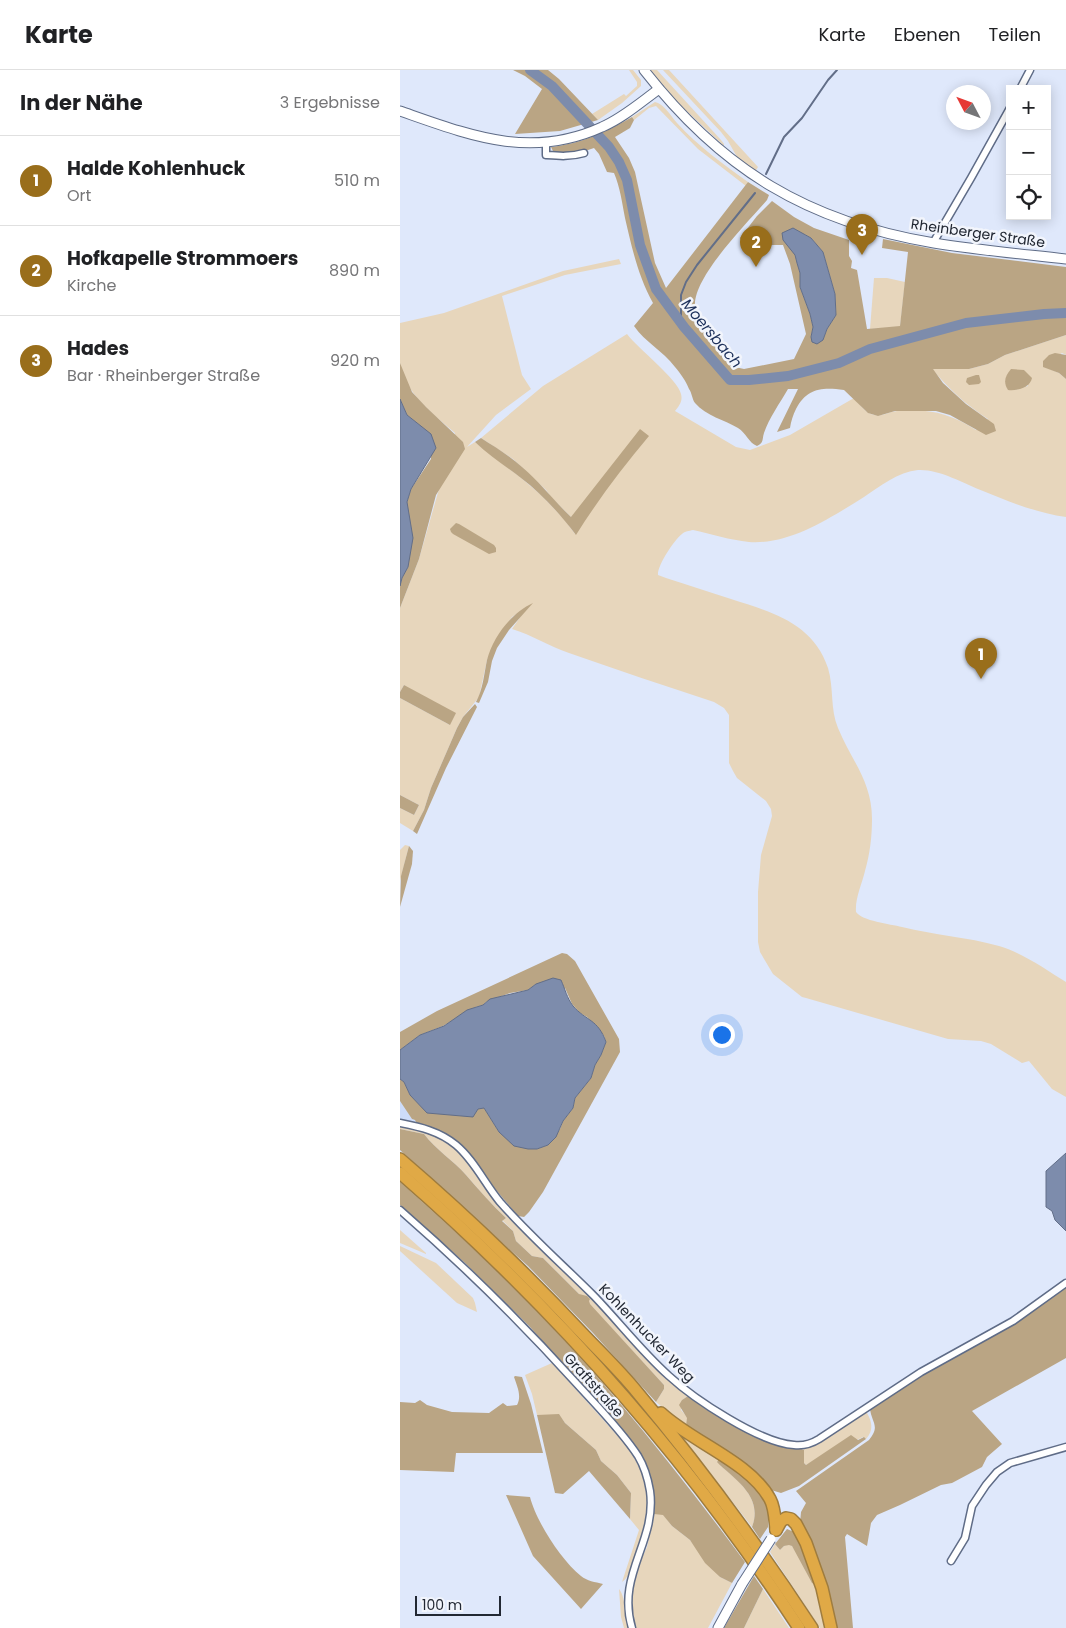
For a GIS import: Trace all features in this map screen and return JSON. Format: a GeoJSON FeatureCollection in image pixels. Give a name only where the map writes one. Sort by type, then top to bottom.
{"type":"FeatureCollection","features":[{"type":"Feature","properties":{"kind":"highway"},"geometry":{"type":"LineString","coordinates":[[400,1159],[433,1187],[519,1268],[636,1390],[751,1538],[812,1628]]}},
{"type":"Feature","properties":{"kind":"highway"},"geometry":{"type":"LineString","coordinates":[[400,1173],[478,1244],[553,1318],[631,1403],[687,1472],[779,1597],[799,1628]]}},
{"type":"Feature","properties":{"kind":"highway"},"geometry":{"type":"LineString","coordinates":[[618,1372],[672,1423],[729,1460],[758,1485],[770,1499],[772,1505],[775,1517],[773,1534]]}},
{"type":"Feature","properties":{"kind":"highway"},"geometry":{"type":"LineString","coordinates":[[773,1534],[780,1521],[786,1518],[793,1521],[800,1531],[822,1588],[831,1628]]}},
{"type":"Feature","properties":{"kind":"highway"},"geometry":{"type":"LineString","coordinates":[[779,1597],[792,1628]]}},
{"type":"Feature","properties":{"kind":"main road","name":"Rheinberger Straße"},"geometry":{"type":"LineString","coordinates":[[644,70],[686,118],[744,169],[776,190],[836,218],[861,226],[933,243],[1066,259]]}},
{"type":"Feature","properties":{"kind":"main road"},"geometry":{"type":"LineString","coordinates":[[400,111],[482,138],[518,143],[546,143],[584,134],[602,127],[628,112],[659,89]]}},
{"type":"Feature","properties":{"kind":"main road"},"geometry":{"type":"LineString","coordinates":[[718,1628],[742,1584],[773,1534]]}},
{"type":"Feature","properties":{"kind":"street"},"geometry":{"type":"LineString","coordinates":[[1022,85],[1030,70]]}},
{"type":"Feature","properties":{"kind":"street"},"geometry":{"type":"LineString","coordinates":[[933,243],[972,178],[1006,115]]}},
{"type":"Feature","properties":{"kind":"street"},"geometry":{"type":"LineString","coordinates":[[546,143],[546,155],[557,157],[584,154]]}},
{"type":"Feature","properties":{"kind":"street","name":"Kohlenhucker Weg"},"geometry":{"type":"LineString","coordinates":[[400,1123],[434,1132],[458,1146],[507,1210],[595,1297],[676,1383],[752,1432],[780,1443],[801,1445],[813,1443],[921,1372],[1012,1321],[1066,1283]]}},
{"type":"Feature","properties":{"kind":"street","name":"Graftstraße"},"geometry":{"type":"LineString","coordinates":[[400,1210],[459,1264],[526,1330],[593,1402],[639,1458],[650,1490],[651,1511],[647,1532],[628,1588],[627,1604],[632,1628]]}},
{"type":"Feature","properties":{"kind":"street"},"geometry":{"type":"LineString","coordinates":[[952,1561],[965,1538],[972,1506],[997,1472],[1010,1463],[1066,1447]]}},
{"type":"Feature","properties":{"kind":"shaded area"},"geometry":{"type":"Polygon","coordinates":[[[513,70],[548,70],[598,120],[560,131],[515,134],[542,89],[525,76],[513,70]]]}},
{"type":"Feature","properties":{"kind":"shaded area"},"geometry":{"type":"Polygon","coordinates":[[[629,70],[633,70],[641,80],[641,86],[622,103],[598,120],[592,114],[624,94],[626,96],[637,86],[637,82],[629,70]]]}},
{"type":"Feature","properties":{"kind":"shaded area"},"geometry":{"type":"Polygon","coordinates":[[[650,70],[657,70],[721,140],[724,146],[678,103],[650,70]]]}},
{"type":"Feature","properties":{"kind":"shaded area"},"geometry":{"type":"Polygon","coordinates":[[[663,70],[669,70],[758,167],[755,172],[737,157],[721,132],[663,70]]]}},
{"type":"Feature","properties":{"kind":"shaded area"},"geometry":{"type":"Polygon","coordinates":[[[655,102],[664,107],[677,123],[702,147],[748,182],[746,186],[698,149],[656,106],[649,108],[634,120],[632,117],[655,102]]]}},
{"type":"Feature","properties":{"kind":"shaded area"},"geometry":{"type":"Polygon","coordinates":[[[632,117],[634,120],[630,128],[615,137],[629,158],[635,172],[655,263],[666,288],[748,182],[769,195],[767,200],[723,250],[703,279],[697,293],[695,308],[698,314],[706,320],[704,333],[721,350],[730,364],[735,367],[744,369],[794,359],[806,334],[790,264],[783,245],[746,245],[740,238],[757,216],[772,201],[794,217],[814,228],[849,240],[851,268],[857,270],[867,329],[900,326],[908,252],[882,248],[883,239],[952,253],[1066,267],[1066,335],[1005,355],[988,364],[969,369],[933,369],[943,383],[966,404],[994,424],[996,431],[986,435],[950,415],[936,411],[895,411],[878,416],[868,413],[844,390],[829,389],[816,390],[805,397],[796,409],[790,428],[777,432],[798,389],[788,389],[769,422],[762,442],[757,446],[738,428],[710,415],[699,407],[677,369],[634,326],[653,303],[643,283],[636,262],[614,173],[607,172],[599,154],[594,148],[576,154],[554,153],[551,147],[583,140],[632,117]],[[804,234],[795,255],[800,273],[800,287],[813,327],[811,337],[823,340],[827,329],[836,315],[835,294],[823,252],[811,238],[804,234]]]}},
{"type":"Feature","properties":{"kind":"shaded area"},"geometry":{"type":"Polygon","coordinates":[[[793,228],[811,238],[823,252],[835,294],[836,315],[827,329],[823,340],[817,344],[812,342],[813,327],[800,287],[800,273],[795,255],[783,240],[782,233],[793,228]]]}},
{"type":"Feature","properties":{"kind":"shaded area"},"geometry":{"type":"Polygon","coordinates":[[[619,259],[621,264],[565,275],[502,296],[522,375],[531,389],[496,415],[467,447],[475,442],[520,477],[541,495],[564,519],[575,534],[571,517],[546,490],[513,459],[481,438],[543,386],[627,334],[673,380],[678,388],[681,399],[675,411],[736,447],[750,450],[790,435],[854,398],[871,414],[881,415],[908,410],[929,411],[957,419],[976,430],[988,419],[958,396],[932,369],[969,369],[988,364],[1005,355],[1066,335],[1066,355],[1062,353],[1043,366],[1059,373],[1066,379],[1066,517],[1024,507],[943,474],[918,470],[896,477],[823,521],[794,535],[764,542],[749,542],[693,530],[683,533],[667,553],[660,566],[658,575],[776,615],[802,630],[812,640],[828,668],[838,728],[865,782],[871,805],[870,845],[856,912],[864,918],[877,922],[975,940],[1008,949],[1066,982],[1066,1097],[1052,1089],[1029,1061],[1022,1063],[991,1044],[981,1041],[948,1039],[802,997],[773,974],[760,952],[758,942],[758,892],[761,855],[772,816],[771,809],[766,801],[737,778],[729,763],[729,715],[724,708],[714,702],[569,653],[512,629],[527,607],[512,617],[497,639],[487,660],[479,697],[457,728],[431,788],[424,810],[413,831],[400,823],[400,808],[414,815],[419,805],[400,795],[400,698],[450,725],[404,685],[400,692],[400,608],[419,559],[455,433],[421,402],[407,384],[400,363],[400,323],[444,313],[563,271],[619,259]],[[1024,370],[1014,390],[1028,386],[1024,370]]]}},
{"type":"Feature","properties":{"kind":"shaded area"},"geometry":{"type":"Polygon","coordinates":[[[874,278],[887,278],[905,282],[900,327],[870,329],[874,278]]]}},
{"type":"Feature","properties":{"kind":"shaded area"},"geometry":{"type":"Polygon","coordinates":[[[1055,353],[1066,355],[1066,379],[1059,373],[1043,367],[1043,361],[1049,355],[1055,353]]]}},
{"type":"Feature","properties":{"kind":"shaded area"},"geometry":{"type":"Polygon","coordinates":[[[400,363],[412,392],[463,442],[465,449],[436,495],[419,559],[400,608],[400,586],[408,567],[407,502],[411,489],[431,459],[430,434],[407,415],[400,399],[400,363]]]}},
{"type":"Feature","properties":{"kind":"shaded area"},"geometry":{"type":"Polygon","coordinates":[[[1011,369],[1024,370],[1032,378],[1029,384],[1023,388],[1008,390],[1005,379],[1011,369]]]}},
{"type":"Feature","properties":{"kind":"shaded area"},"geometry":{"type":"Polygon","coordinates":[[[979,375],[981,382],[979,384],[969,385],[966,382],[967,378],[979,375]]]}},
{"type":"Feature","properties":{"kind":"shaded area"},"geometry":{"type":"Polygon","coordinates":[[[400,399],[407,415],[431,434],[436,448],[411,489],[407,502],[413,538],[408,567],[400,586],[400,399]]]}},
{"type":"Feature","properties":{"kind":"shaded area"},"geometry":{"type":"Polygon","coordinates":[[[640,429],[649,436],[611,484],[576,535],[536,491],[475,442],[481,438],[512,459],[529,473],[571,517],[640,429]]]}},
{"type":"Feature","properties":{"kind":"shaded area"},"geometry":{"type":"Polygon","coordinates":[[[456,523],[494,545],[496,552],[489,554],[453,534],[450,529],[456,523]]]}},
{"type":"Feature","properties":{"kind":"shaded area"},"geometry":{"type":"Polygon","coordinates":[[[533,603],[509,630],[497,648],[492,661],[488,682],[479,703],[476,702],[482,687],[487,660],[498,634],[510,619],[533,603]]]}},
{"type":"Feature","properties":{"kind":"shaded area"},"geometry":{"type":"Polygon","coordinates":[[[404,685],[456,713],[450,725],[400,698],[400,692],[404,685]]]}},
{"type":"Feature","properties":{"kind":"shaded area"},"geometry":{"type":"Polygon","coordinates":[[[475,704],[477,707],[446,768],[417,834],[413,831],[424,810],[431,788],[457,728],[463,717],[475,704]]]}},
{"type":"Feature","properties":{"kind":"shaded area"},"geometry":{"type":"Polygon","coordinates":[[[400,795],[419,805],[414,815],[400,808],[400,795]]]}},
{"type":"Feature","properties":{"kind":"shaded area"},"geometry":{"type":"Polygon","coordinates":[[[405,845],[409,846],[400,881],[400,850],[405,845]]]}},
{"type":"Feature","properties":{"kind":"shaded area"},"geometry":{"type":"Polygon","coordinates":[[[409,846],[413,851],[412,864],[400,907],[401,876],[409,846]]]}},
{"type":"Feature","properties":{"kind":"shaded area"},"geometry":{"type":"Polygon","coordinates":[[[562,953],[567,954],[575,961],[619,1039],[620,1052],[543,1192],[524,1217],[518,1216],[451,1137],[417,1124],[412,1119],[400,1101],[400,1079],[404,1082],[410,1095],[427,1112],[484,1108],[499,1132],[537,1149],[548,1145],[573,1108],[575,1098],[591,1078],[606,1042],[604,1036],[572,1004],[565,988],[536,984],[528,990],[510,993],[486,1002],[443,1026],[420,1035],[400,1050],[400,1032],[437,1011],[562,953]]]}},
{"type":"Feature","properties":{"kind":"shaded area"},"geometry":{"type":"Polygon","coordinates":[[[553,978],[561,980],[573,1006],[595,1024],[603,1034],[606,1042],[591,1078],[575,1098],[573,1108],[563,1121],[556,1137],[548,1145],[537,1149],[514,1146],[499,1132],[484,1108],[478,1109],[473,1117],[427,1113],[410,1095],[404,1082],[400,1079],[400,1050],[420,1035],[444,1026],[467,1010],[483,1005],[490,999],[528,990],[536,984],[553,978]]]}},
{"type":"Feature","properties":{"kind":"shaded area"},"geometry":{"type":"Polygon","coordinates":[[[400,1101],[412,1119],[417,1124],[400,1119],[400,1101]]]}},
{"type":"Feature","properties":{"kind":"shaded area"},"geometry":{"type":"Polygon","coordinates":[[[400,1126],[432,1134],[450,1144],[465,1158],[496,1200],[514,1220],[584,1289],[651,1362],[688,1396],[682,1400],[681,1410],[688,1418],[686,1426],[656,1402],[664,1389],[664,1385],[589,1304],[589,1301],[579,1294],[543,1258],[532,1256],[516,1241],[513,1231],[502,1220],[506,1218],[424,1134],[400,1129],[400,1126]]]}},
{"type":"Feature","properties":{"kind":"shaded area"},"geometry":{"type":"Polygon","coordinates":[[[400,1129],[424,1134],[506,1218],[502,1221],[513,1231],[516,1241],[532,1256],[543,1258],[579,1294],[590,1299],[590,1304],[664,1385],[664,1389],[656,1402],[528,1266],[400,1150],[400,1129]]]}},
{"type":"Feature","properties":{"kind":"shaded area"},"geometry":{"type":"Polygon","coordinates":[[[1066,1153],[1066,1231],[1055,1220],[1052,1211],[1046,1207],[1046,1171],[1066,1153]]]}},
{"type":"Feature","properties":{"kind":"shaded area"},"geometry":{"type":"Polygon","coordinates":[[[400,1182],[470,1246],[543,1317],[604,1384],[662,1454],[745,1562],[732,1583],[720,1577],[705,1563],[690,1540],[672,1526],[663,1515],[654,1514],[653,1485],[647,1467],[632,1442],[530,1327],[465,1263],[400,1205],[400,1182]]]}},
{"type":"Feature","properties":{"kind":"shaded area"},"geometry":{"type":"Polygon","coordinates":[[[400,1230],[426,1253],[426,1254],[400,1243],[400,1230]]]}},
{"type":"Feature","properties":{"kind":"shaded area"},"geometry":{"type":"Polygon","coordinates":[[[400,1246],[436,1263],[473,1298],[477,1312],[457,1303],[400,1251],[400,1246]]]}},
{"type":"Feature","properties":{"kind":"shaded area"},"geometry":{"type":"Polygon","coordinates":[[[1066,1286],[1066,1358],[972,1411],[1002,1444],[987,1457],[982,1467],[952,1483],[941,1485],[877,1515],[871,1523],[867,1546],[847,1534],[845,1537],[853,1628],[836,1628],[829,1595],[800,1523],[801,1512],[806,1503],[796,1491],[869,1440],[873,1435],[875,1427],[870,1408],[928,1371],[1014,1324],[1066,1286]]]}},
{"type":"Feature","properties":{"kind":"shaded area"},"geometry":{"type":"Polygon","coordinates":[[[552,1363],[625,1444],[641,1472],[647,1498],[645,1525],[630,1570],[622,1582],[639,1530],[630,1519],[631,1493],[617,1475],[601,1461],[596,1450],[565,1423],[559,1415],[537,1415],[525,1375],[552,1363]]]}},
{"type":"Feature","properties":{"kind":"shaded area"},"geometry":{"type":"Polygon","coordinates":[[[515,1376],[522,1377],[543,1453],[456,1453],[454,1472],[400,1470],[400,1402],[415,1403],[420,1400],[427,1405],[452,1412],[489,1413],[503,1403],[507,1406],[517,1405],[519,1395],[515,1376]]]}},
{"type":"Feature","properties":{"kind":"shaded area"},"geometry":{"type":"Polygon","coordinates":[[[688,1396],[723,1418],[804,1450],[804,1463],[806,1465],[851,1435],[858,1440],[864,1437],[866,1439],[799,1486],[781,1493],[771,1490],[755,1474],[686,1426],[687,1418],[679,1405],[688,1396]]]}},
{"type":"Feature","properties":{"kind":"shaded area"},"geometry":{"type":"Polygon","coordinates":[[[865,1412],[869,1416],[871,1423],[870,1432],[866,1439],[863,1437],[806,1465],[804,1463],[804,1450],[800,1448],[865,1412]]]}},
{"type":"Feature","properties":{"kind":"shaded area"},"geometry":{"type":"Polygon","coordinates":[[[559,1414],[565,1423],[596,1450],[601,1461],[617,1475],[631,1493],[630,1519],[589,1471],[563,1494],[555,1493],[537,1415],[559,1414]]]}},
{"type":"Feature","properties":{"kind":"shaded area"},"geometry":{"type":"Polygon","coordinates":[[[672,1426],[723,1459],[720,1465],[735,1478],[752,1500],[755,1517],[752,1527],[704,1465],[672,1426]]]}},
{"type":"Feature","properties":{"kind":"shaded area"},"geometry":{"type":"Polygon","coordinates":[[[720,1458],[758,1490],[768,1505],[768,1527],[760,1539],[752,1527],[755,1511],[753,1503],[741,1484],[717,1462],[720,1458]]]}},
{"type":"Feature","properties":{"kind":"shaded area"},"geometry":{"type":"Polygon","coordinates":[[[506,1495],[530,1497],[550,1540],[565,1560],[583,1578],[603,1584],[581,1609],[533,1556],[506,1495]]]}},
{"type":"Feature","properties":{"kind":"shaded area"},"geometry":{"type":"Polygon","coordinates":[[[654,1514],[663,1514],[672,1526],[690,1540],[720,1577],[732,1583],[708,1628],[636,1628],[631,1608],[634,1580],[647,1547],[654,1514]]]}},
{"type":"Feature","properties":{"kind":"shaded area"},"geometry":{"type":"Polygon","coordinates":[[[787,1529],[794,1532],[797,1537],[817,1583],[812,1583],[792,1546],[784,1546],[780,1550],[775,1544],[787,1529]]]}},
{"type":"Feature","properties":{"kind":"shaded area"},"geometry":{"type":"Polygon","coordinates":[[[775,1544],[780,1550],[789,1544],[792,1546],[817,1583],[829,1628],[820,1628],[770,1552],[775,1544]]]}},
{"type":"Feature","properties":{"kind":"shaded area"},"geometry":{"type":"Polygon","coordinates":[[[754,1576],[763,1589],[744,1628],[724,1628],[754,1576]]]}},
{"type":"Feature","properties":{"kind":"shaded area"},"geometry":{"type":"Polygon","coordinates":[[[619,1589],[624,1602],[628,1628],[624,1628],[621,1617],[619,1589]]]}},
{"type":"Feature","properties":{"kind":"shaded area"},"geometry":{"type":"Polygon","coordinates":[[[763,1589],[789,1628],[744,1628],[763,1589]]]}},
{"type":"Feature","properties":{"kind":"waterway","name":"Moersbach"},"geometry":{"type":"LineString","coordinates":[[530,70],[552,86],[609,147],[619,162],[627,180],[640,245],[656,289],[684,327],[730,380],[788,376],[839,363],[870,349],[966,323],[1066,313]]}},
{"type":"Feature","properties":{"kind":"waterway"},"geometry":{"type":"LineString","coordinates":[[766,174],[784,137],[802,118],[837,70]]}},
{"type":"Feature","properties":{"kind":"waterway"},"geometry":{"type":"LineString","coordinates":[[681,323],[681,295],[686,282],[697,265],[755,193]]}},
{"type":"Feature","properties":{"kind":"place","name":"Hades"},"geometry":{"type":"Point","coordinates":[862,255]}},
{"type":"Feature","properties":{"kind":"place","name":"Hofkapelle Strommoers"},"geometry":{"type":"Point","coordinates":[756,267]}},
{"type":"Feature","properties":{"kind":"place","name":"Halde Kohlenhuck"},"geometry":{"type":"Point","coordinates":[981,679]}}]}
